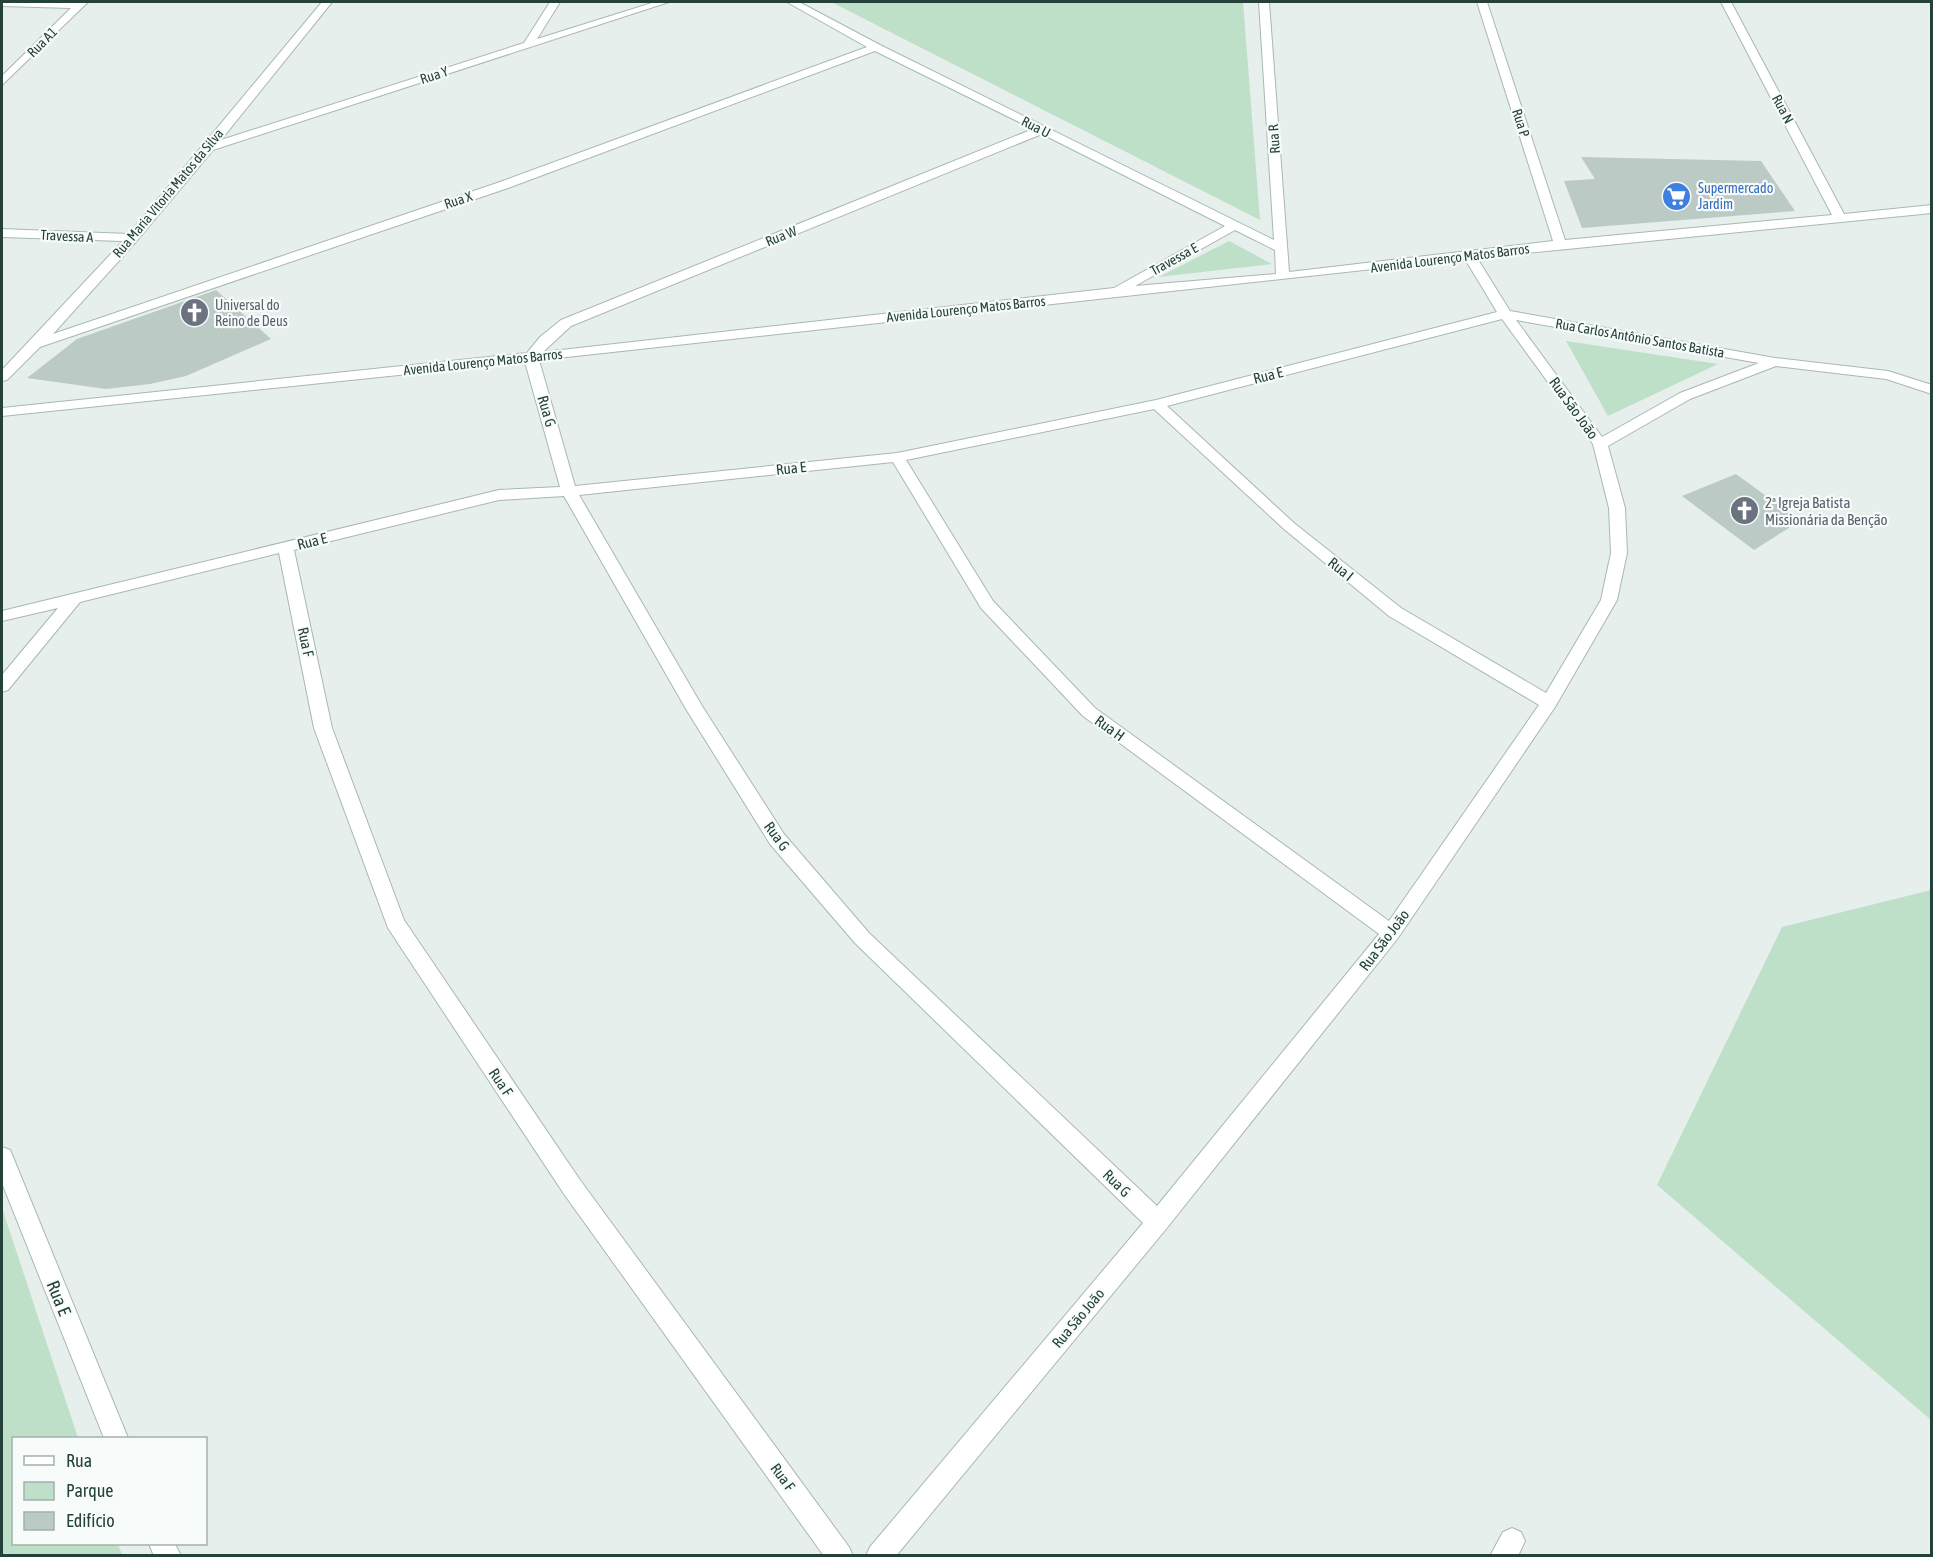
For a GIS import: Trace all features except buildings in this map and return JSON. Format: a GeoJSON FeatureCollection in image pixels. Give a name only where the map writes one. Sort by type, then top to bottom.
{"type":"FeatureCollection","features":[{"type":"Feature","properties":{"kind":"street","name":"Rua Maria Vitoria Matos da Silva"},"geometry":{"type":"LineString","coordinates":[[2,377],[36,344],[132,238],[327,2]]}},
{"type":"Feature","properties":{"kind":"street"},"geometry":{"type":"LineString","coordinates":[[529,44],[555,2]]}},
{"type":"Feature","properties":{"kind":"street","name":"Rua Y"},"geometry":{"type":"LineString","coordinates":[[204,149],[664,2]]}},
{"type":"Feature","properties":{"kind":"street","name":"Rua U"},"geometry":{"type":"LineString","coordinates":[[792,2],[876,47],[1282,249]]}},
{"type":"Feature","properties":{"kind":"street","name":"Rua R"},"geometry":{"type":"LineString","coordinates":[[1264,2],[1283,277]]}},
{"type":"Feature","properties":{"kind":"street","name":"Rua P"},"geometry":{"type":"LineString","coordinates":[[1482,2],[1560,244]]}},
{"type":"Feature","properties":{"kind":"street","name":"Rua N"},"geometry":{"type":"LineString","coordinates":[[1726,2],[1839,216]]}},
{"type":"Feature","properties":{"kind":"street"},"geometry":{"type":"LineString","coordinates":[[2,3],[81,3]]}},
{"type":"Feature","properties":{"kind":"street","name":"Rua A1"},"geometry":{"type":"LineString","coordinates":[[2,82],[81,3]]}},
{"type":"Feature","properties":{"kind":"street","name":"Rua X"},"geometry":{"type":"LineString","coordinates":[[36,344],[504,185],[876,47]]}},
{"type":"Feature","properties":{"kind":"street","name":"Rua W"},"geometry":{"type":"LineString","coordinates":[[531,357],[545,340],[566,323],[1041,130]]}},
{"type":"Feature","properties":{"kind":"street","name":"Avenida Lourenço Matos Barros"},"geometry":{"type":"LineString","coordinates":[[2,412],[531,357],[1114,292],[1283,277],[1560,244],[1932,209]]}},
{"type":"Feature","properties":{"kind":"street","name":"Travessa E"},"geometry":{"type":"LineString","coordinates":[[1114,292],[1234,226]]}},
{"type":"Feature","properties":{"kind":"street","name":"Travessa A"},"geometry":{"type":"LineString","coordinates":[[2,233],[132,238]]}},
{"type":"Feature","properties":{"kind":"street","name":"Rua São João"},"geometry":{"type":"LineString","coordinates":[[879,1556],[1158,1222],[1391,933],[1549,703],[1609,600],[1619,553],[1617,508],[1600,444],[1505,314],[1470,256]]}},
{"type":"Feature","properties":{"kind":"street","name":"Rua Carlos Antônio Santos Batista"},"geometry":{"type":"LineString","coordinates":[[1505,314],[1775,362],[1888,375],[1932,390]]}},
{"type":"Feature","properties":{"kind":"street","name":"Rua E"},"geometry":{"type":"LineString","coordinates":[[2,616],[500,495],[569,491],[897,457],[1157,404],[1505,314]]}},
{"type":"Feature","properties":{"kind":"street","name":"Rua G"},"geometry":{"type":"LineString","coordinates":[[531,357],[569,491],[695,709],[777,839],[862,938],[1158,1222]]}},
{"type":"Feature","properties":{"kind":"street","name":"Rua Carlos Antônio Santos Batista"},"geometry":{"type":"LineString","coordinates":[[1600,444],[1685,396],[1775,362]]}},
{"type":"Feature","properties":{"kind":"street","name":"Rua I"},"geometry":{"type":"LineString","coordinates":[[1157,404],[1289,526],[1395,612],[1549,703]]}},
{"type":"Feature","properties":{"kind":"street","name":"Rua H"},"geometry":{"type":"LineString","coordinates":[[897,457],[987,604],[1089,712],[1391,933]]}},
{"type":"Feature","properties":{"kind":"street","name":"Rua F"},"geometry":{"type":"LineString","coordinates":[[286,548],[324,728],[395,923],[572,1187],[840,1556]]}},
{"type":"Feature","properties":{"kind":"street"},"geometry":{"type":"LineString","coordinates":[[2,686],[74,599]]}},
{"type":"Feature","properties":{"kind":"street","name":"Rua E"},"geometry":{"type":"LineString","coordinates":[[2,1157],[116,1437]]}},
{"type":"Feature","properties":{"kind":"green space"},"geometry":{"type":"Polygon","coordinates":[[[831,2],[1243,2],[1260,220],[831,2]]]}},
{"type":"Feature","properties":{"kind":"green space"},"geometry":{"type":"Polygon","coordinates":[[[1229,241],[1272,264],[1159,277],[1229,241]]]}},
{"type":"Feature","properties":{"kind":"green space"},"geometry":{"type":"Polygon","coordinates":[[[1566,341],[1718,364],[1608,416],[1566,341]]]}},
{"type":"Feature","properties":{"kind":"green space"},"geometry":{"type":"Polygon","coordinates":[[[1932,890],[1931,1420],[1657,1185],[1782,927],[1932,890]]]}},
{"type":"Feature","properties":{"kind":"green space"},"geometry":{"type":"Polygon","coordinates":[[[2,1208],[78,1437],[12,1437],[12,1545],[118,1545],[122,1555],[2,1555],[2,1208]]]}},
{"type":"Feature","properties":{"kind":"place","name":"Supermercado Jardim"},"geometry":{"type":"Point","coordinates":[1677,196]}},
{"type":"Feature","properties":{"kind":"place","name":"Universal do Reino de Deus"},"geometry":{"type":"Point","coordinates":[194,313]}},
{"type":"Feature","properties":{"kind":"place","name":"2ª Igreja Batista Missionária da Benção"},"geometry":{"type":"Point","coordinates":[1744,511]}}]}
